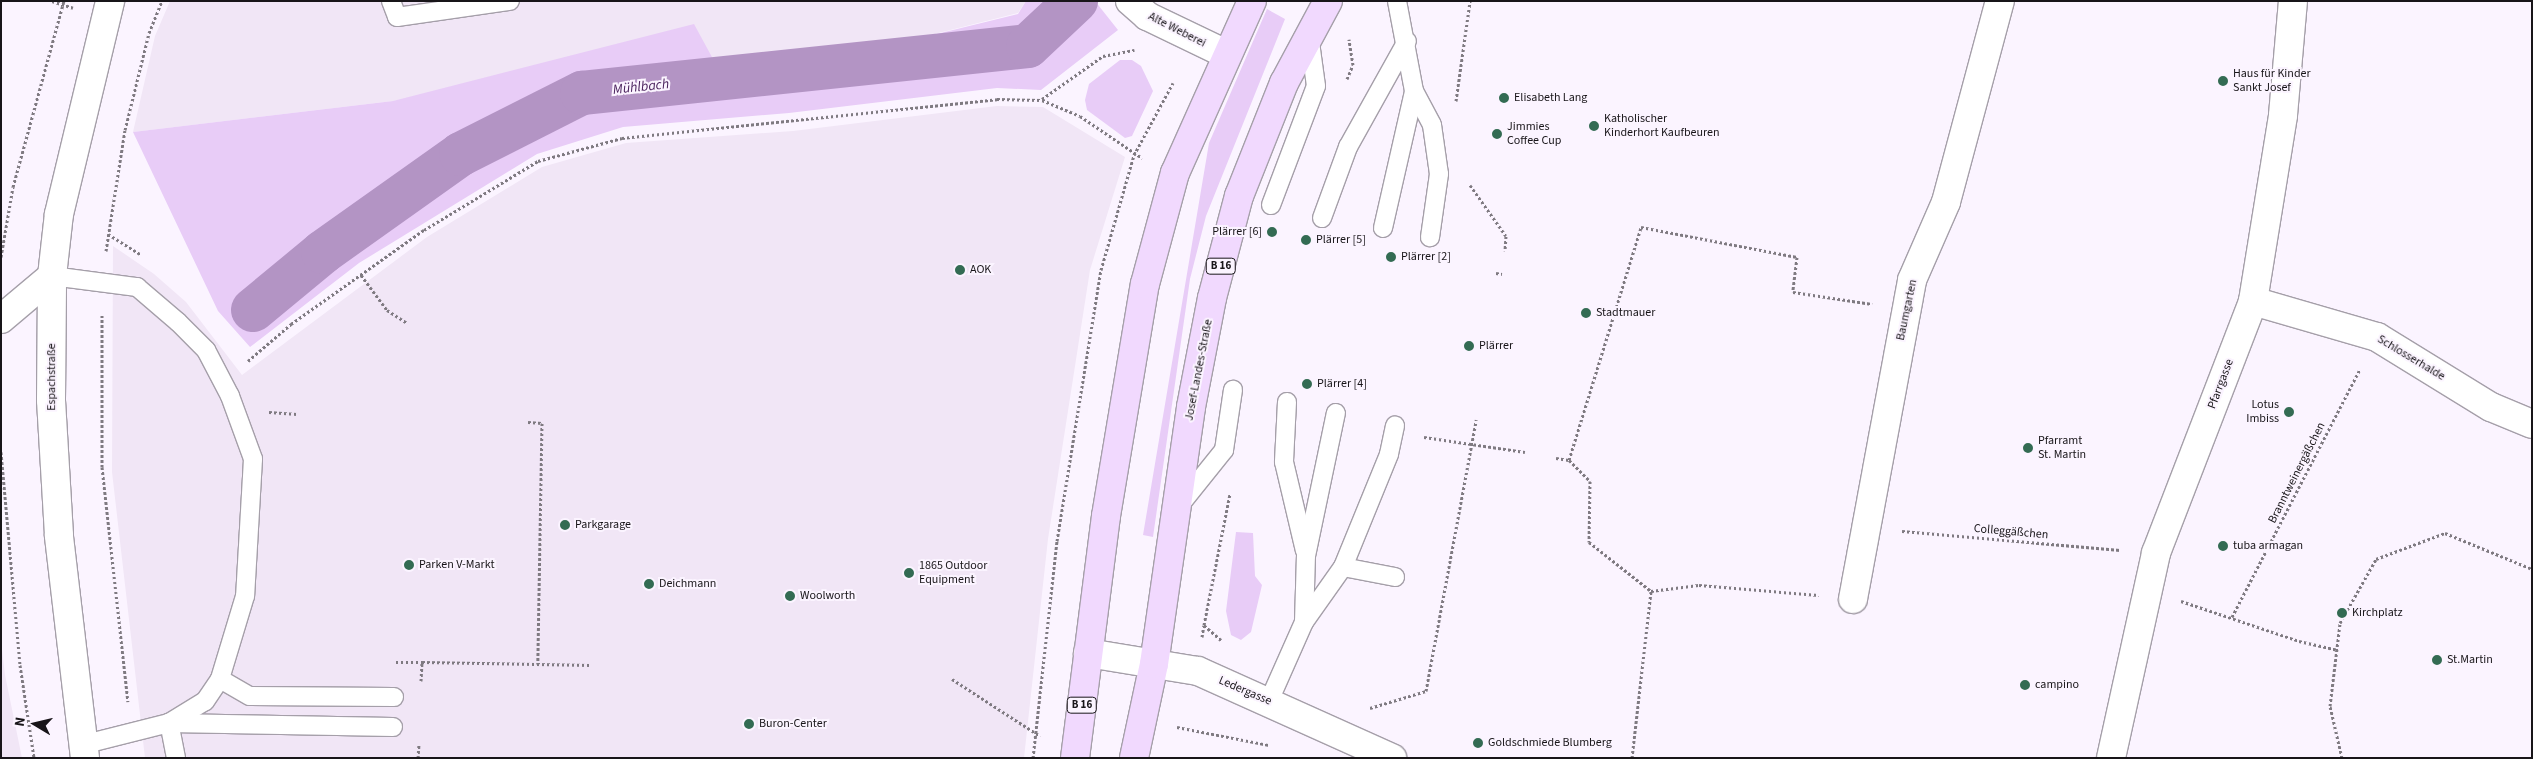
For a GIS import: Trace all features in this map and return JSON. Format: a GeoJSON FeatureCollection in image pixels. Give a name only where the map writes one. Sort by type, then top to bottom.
{"type":"FeatureCollection","features":[{"type":"Feature","properties":{"kind":"main road","name":"B 16"},"geometry":{"type":"LineString","coordinates":[[1075,758],[1088,653],[1136,330],[1175,173],[1226,54],[1252,1]]}},
{"type":"Feature","properties":{"kind":"main road","name":"Josef-Landes-Straße"},"geometry":{"type":"LineString","coordinates":[[1134,758],[1154,664],[1176,510],[1212,298],[1239,196],[1284,83],[1328,1]]}},
{"type":"Feature","properties":{"kind":"street","name":"Espachstraße"},"geometry":{"type":"LineString","coordinates":[[84,752],[59,535],[50,400],[52,276],[59,214],[110,1]]}},
{"type":"Feature","properties":{"kind":"street","name":"Alte Weberei"},"geometry":{"type":"LineString","coordinates":[[1130,1],[1147,16],[1226,54]]}},
{"type":"Feature","properties":{"kind":"street","name":"Baumgarten"},"geometry":{"type":"LineString","coordinates":[[1853,598],[1864,528],[1912,280],[1946,202],[2000,1]]}},
{"type":"Feature","properties":{"kind":"street","name":"Pfarrgasse"},"geometry":{"type":"LineString","coordinates":[[2111,758],[2156,553],[2253,301],[2283,115],[2294,1]]}},
{"type":"Feature","properties":{"kind":"street"},"geometry":{"type":"LineString","coordinates":[[1,319],[52,276]]}},
{"type":"Feature","properties":{"kind":"street","name":"Schlosserhalde"},"geometry":{"type":"LineString","coordinates":[[2253,301],[2377,337],[2491,407],[2532,424]]}},
{"type":"Feature","properties":{"kind":"street","name":"Ledergasse"},"geometry":{"type":"LineString","coordinates":[[1088,653],[1198,671],[1270,701],[1344,747],[1392,758]]}},
{"type":"Feature","properties":{"kind":"lane"},"geometry":{"type":"LineString","coordinates":[[391,1],[397,17],[510,1]]}},
{"type":"Feature","properties":{"kind":"lane"},"geometry":{"type":"LineString","coordinates":[[1397,1],[1407,42],[1414,91],[1432,125],[1439,174],[1430,237]]}},
{"type":"Feature","properties":{"kind":"lane"},"geometry":{"type":"LineString","coordinates":[[1271,206],[1316,86],[1310,36]]}},
{"type":"Feature","properties":{"kind":"lane"},"geometry":{"type":"LineString","coordinates":[[1322,218],[1348,147],[1407,42]]}},
{"type":"Feature","properties":{"kind":"lane"},"geometry":{"type":"LineString","coordinates":[[1383,228],[1414,91]]}},
{"type":"Feature","properties":{"kind":"lane"},"geometry":{"type":"LineString","coordinates":[[52,276],[103,281],[136,287],[206,350],[230,396],[253,459],[245,596],[220,679],[205,701],[169,724]]}},
{"type":"Feature","properties":{"kind":"lane"},"geometry":{"type":"LineString","coordinates":[[1176,510],[1224,450],[1233,390]]}},
{"type":"Feature","properties":{"kind":"lane"},"geometry":{"type":"LineString","coordinates":[[1287,402],[1284,462],[1306,556]]}},
{"type":"Feature","properties":{"kind":"lane"},"geometry":{"type":"LineString","coordinates":[[1304,622],[1306,556],[1336,413]]}},
{"type":"Feature","properties":{"kind":"lane"},"geometry":{"type":"LineString","coordinates":[[1270,701],[1304,622],[1343,567],[1389,454],[1395,426]]}},
{"type":"Feature","properties":{"kind":"lane"},"geometry":{"type":"LineString","coordinates":[[1343,567],[1395,577]]}},
{"type":"Feature","properties":{"kind":"lane"},"geometry":{"type":"LineString","coordinates":[[220,679],[250,696],[394,697]]}},
{"type":"Feature","properties":{"kind":"lane"},"geometry":{"type":"LineString","coordinates":[[84,752],[132,731],[169,724],[393,727]]}},
{"type":"Feature","properties":{"kind":"lane"},"geometry":{"type":"LineString","coordinates":[[169,724],[176,758]]}},
{"type":"Feature","properties":{"kind":"path"},"geometry":{"type":"LineString","coordinates":[[1,257],[13,187],[64,1]]}},
{"type":"Feature","properties":{"kind":"path"},"geometry":{"type":"LineString","coordinates":[[132,731],[102,467],[103,281],[108,234],[126,130],[149,33],[162,1]]}},
{"type":"Feature","properties":{"kind":"path"},"geometry":{"type":"LineString","coordinates":[[1455,106],[1470,1]]}},
{"type":"Feature","properties":{"kind":"path"},"geometry":{"type":"LineString","coordinates":[[1034,758],[1038,735],[1057,541],[1081,383],[1101,270],[1134,155],[1196,40]]}},
{"type":"Feature","properties":{"kind":"path"},"geometry":{"type":"LineString","coordinates":[[1042,100],[1103,56],[1140,49]]}},
{"type":"Feature","properties":{"kind":"path"},"geometry":{"type":"LineString","coordinates":[[244,365],[291,324],[424,230],[538,161],[622,138],[997,99],[1042,100],[1080,116],[1134,155],[1175,173]]}},
{"type":"Feature","properties":{"kind":"path"},"geometry":{"type":"LineString","coordinates":[[1464,176],[1506,236],[1505,250]]}},
{"type":"Feature","properties":{"kind":"path"},"geometry":{"type":"LineString","coordinates":[[1568,460],[1641,227],[1797,256],[1793,292],[1907,310]]}},
{"type":"Feature","properties":{"kind":"path"},"geometry":{"type":"LineString","coordinates":[[108,234],[145,258]]}},
{"type":"Feature","properties":{"kind":"path"},"geometry":{"type":"LineString","coordinates":[[1496,273],[1502,274]]}},
{"type":"Feature","properties":{"kind":"path"},"geometry":{"type":"LineString","coordinates":[[361,275],[387,310],[407,323]]}},
{"type":"Feature","properties":{"kind":"path","name":"Branntweinergäßchen"},"geometry":{"type":"LineString","coordinates":[[2232,617],[2377,337]]}},
{"type":"Feature","properties":{"kind":"path"},"geometry":{"type":"LineString","coordinates":[[1362,711],[1426,691],[1476,420]]}},
{"type":"Feature","properties":{"kind":"path"},"geometry":{"type":"LineString","coordinates":[[528,422],[542,424],[538,664]]}},
{"type":"Feature","properties":{"kind":"path"},"geometry":{"type":"LineString","coordinates":[[1,452],[20,665],[34,758]]}},
{"type":"Feature","properties":{"kind":"path"},"geometry":{"type":"LineString","coordinates":[[1556,458],[1568,460],[1590,481],[1589,542],[1650,591],[1699,585],[1853,598]]}},
{"type":"Feature","properties":{"kind":"path","name":"Colleggäßchen"},"geometry":{"type":"LineString","coordinates":[[1864,528],[2156,553]]}},
{"type":"Feature","properties":{"kind":"path"},"geometry":{"type":"LineString","coordinates":[[2342,758],[2330,706],[2340,623],[2376,559],[2445,533],[2532,569]]}},
{"type":"Feature","properties":{"kind":"path"},"geometry":{"type":"LineString","coordinates":[[2147,589],[2300,641],[2337,650]]}},
{"type":"Feature","properties":{"kind":"path"},"geometry":{"type":"LineString","coordinates":[[1632,758],[1650,591]]}},
{"type":"Feature","properties":{"kind":"path"},"geometry":{"type":"LineString","coordinates":[[396,662],[590,665]]}},
{"type":"Feature","properties":{"kind":"path"},"geometry":{"type":"LineString","coordinates":[[421,691],[422,662]]}},
{"type":"Feature","properties":{"kind":"path"},"geometry":{"type":"LineString","coordinates":[[952,679],[1038,735]]}},
{"type":"Feature","properties":{"kind":"path"},"geometry":{"type":"LineString","coordinates":[[1177,727],[1275,746]]}},
{"type":"Feature","properties":{"kind":"path"},"geometry":{"type":"LineString","coordinates":[[418,758],[419,739]]}},
{"type":"Feature","properties":{"kind":"shaded area"},"geometry":{"type":"Polygon","coordinates":[[[170,1],[1026,1],[1018,13],[835,59],[393,101],[133,132],[155,36],[170,1]]]}},
{"type":"Feature","properties":{"kind":"shaded area"},"geometry":{"type":"Polygon","coordinates":[[[1026,1],[1095,1],[1118,30],[1041,90],[997,88],[789,113],[623,127],[537,154],[359,263],[250,347],[218,311],[133,132],[393,101],[694,24],[719,70],[835,59],[1018,14],[1026,1]]]}},
{"type":"Feature","properties":{"kind":"shaded area"},"geometry":{"type":"Polygon","coordinates":[[[1267,9],[1285,19],[1206,216],[1190,279],[1153,537],[1143,535],[1209,143],[1267,9]]]}},
{"type":"Feature","properties":{"kind":"shaded area"},"geometry":{"type":"Polygon","coordinates":[[[1120,60],[1132,60],[1141,66],[1153,91],[1132,136],[1125,138],[1087,110],[1085,100],[1089,84],[1120,60]]]}},
{"type":"Feature","properties":{"kind":"shaded area"},"geometry":{"type":"Polygon","coordinates":[[[997,106],[1043,107],[1125,157],[1090,270],[1048,539],[1024,758],[145,758],[112,472],[113,246],[154,274],[186,302],[242,375],[427,237],[542,167],[626,143],[793,131],[997,106]]]}},
{"type":"Feature","properties":{"kind":"shaded area"},"geometry":{"type":"Polygon","coordinates":[[[1236,532],[1253,533],[1255,576],[1262,585],[1251,632],[1241,640],[1231,635],[1226,611],[1236,532]]]}},
{"type":"Feature","properties":{"kind":"shaded area"},"geometry":{"type":"Polygon","coordinates":[[[1,641],[5,675],[22,758],[1,758],[1,641]]]}},
{"type":"Feature","properties":{"kind":"waterway","name":"Mühlbach"},"geometry":{"type":"LineString","coordinates":[[253,310],[323,252],[461,154],[582,93],[1028,46],[1076,1]]}},
{"type":"Feature","properties":{"kind":"place","name":"Haus für Kinder Sankt Josef"},"geometry":{"type":"Point","coordinates":[2223,81]}},
{"type":"Feature","properties":{"kind":"place","name":"Elisabeth Lang"},"geometry":{"type":"Point","coordinates":[1504,98]}},
{"type":"Feature","properties":{"kind":"place","name":"Katholischer Kinderhort Kaufbeuren"},"geometry":{"type":"Point","coordinates":[1594,126]}},
{"type":"Feature","properties":{"kind":"place","name":"Jimmies Coffee Cup"},"geometry":{"type":"Point","coordinates":[1497,134]}},
{"type":"Feature","properties":{"kind":"place","name":"Plärrer [6]"},"geometry":{"type":"Point","coordinates":[1272,232]}},
{"type":"Feature","properties":{"kind":"place","name":"Plärrer [5]"},"geometry":{"type":"Point","coordinates":[1306,240]}},
{"type":"Feature","properties":{"kind":"place","name":"Plärrer [2]"},"geometry":{"type":"Point","coordinates":[1391,257]}},
{"type":"Feature","properties":{"kind":"place","name":"AOK"},"geometry":{"type":"Point","coordinates":[960,270]}},
{"type":"Feature","properties":{"kind":"place","name":"Stadtmauer"},"geometry":{"type":"Point","coordinates":[1586,313]}},
{"type":"Feature","properties":{"kind":"place","name":"Plärrer"},"geometry":{"type":"Point","coordinates":[1469,346]}},
{"type":"Feature","properties":{"kind":"place","name":"Plärrer [4]"},"geometry":{"type":"Point","coordinates":[1307,384]}},
{"type":"Feature","properties":{"kind":"place","name":"Lotus Imbiss"},"geometry":{"type":"Point","coordinates":[2289,412]}},
{"type":"Feature","properties":{"kind":"place","name":"Pfarramt St. Martin"},"geometry":{"type":"Point","coordinates":[2028,448]}},
{"type":"Feature","properties":{"kind":"place","name":"Parkgarage"},"geometry":{"type":"Point","coordinates":[565,525]}},
{"type":"Feature","properties":{"kind":"place","name":"tuba armagan"},"geometry":{"type":"Point","coordinates":[2223,546]}},
{"type":"Feature","properties":{"kind":"place","name":"Parken V-Markt"},"geometry":{"type":"Point","coordinates":[409,565]}},
{"type":"Feature","properties":{"kind":"place","name":"1865 Outdoor Equipment"},"geometry":{"type":"Point","coordinates":[909,573]}},
{"type":"Feature","properties":{"kind":"place","name":"Deichmann"},"geometry":{"type":"Point","coordinates":[649,584]}},
{"type":"Feature","properties":{"kind":"place","name":"Woolworth"},"geometry":{"type":"Point","coordinates":[790,596]}},
{"type":"Feature","properties":{"kind":"place","name":"Kirchplatz"},"geometry":{"type":"Point","coordinates":[2342,613]}},
{"type":"Feature","properties":{"kind":"place","name":"St.Martin"},"geometry":{"type":"Point","coordinates":[2437,660]}},
{"type":"Feature","properties":{"kind":"place","name":"campino"},"geometry":{"type":"Point","coordinates":[2025,685]}},
{"type":"Feature","properties":{"kind":"place","name":"Buron-Center"},"geometry":{"type":"Point","coordinates":[749,724]}},
{"type":"Feature","properties":{"kind":"place","name":"Goldschmiede Blumberg"},"geometry":{"type":"Point","coordinates":[1478,743]}}]}
